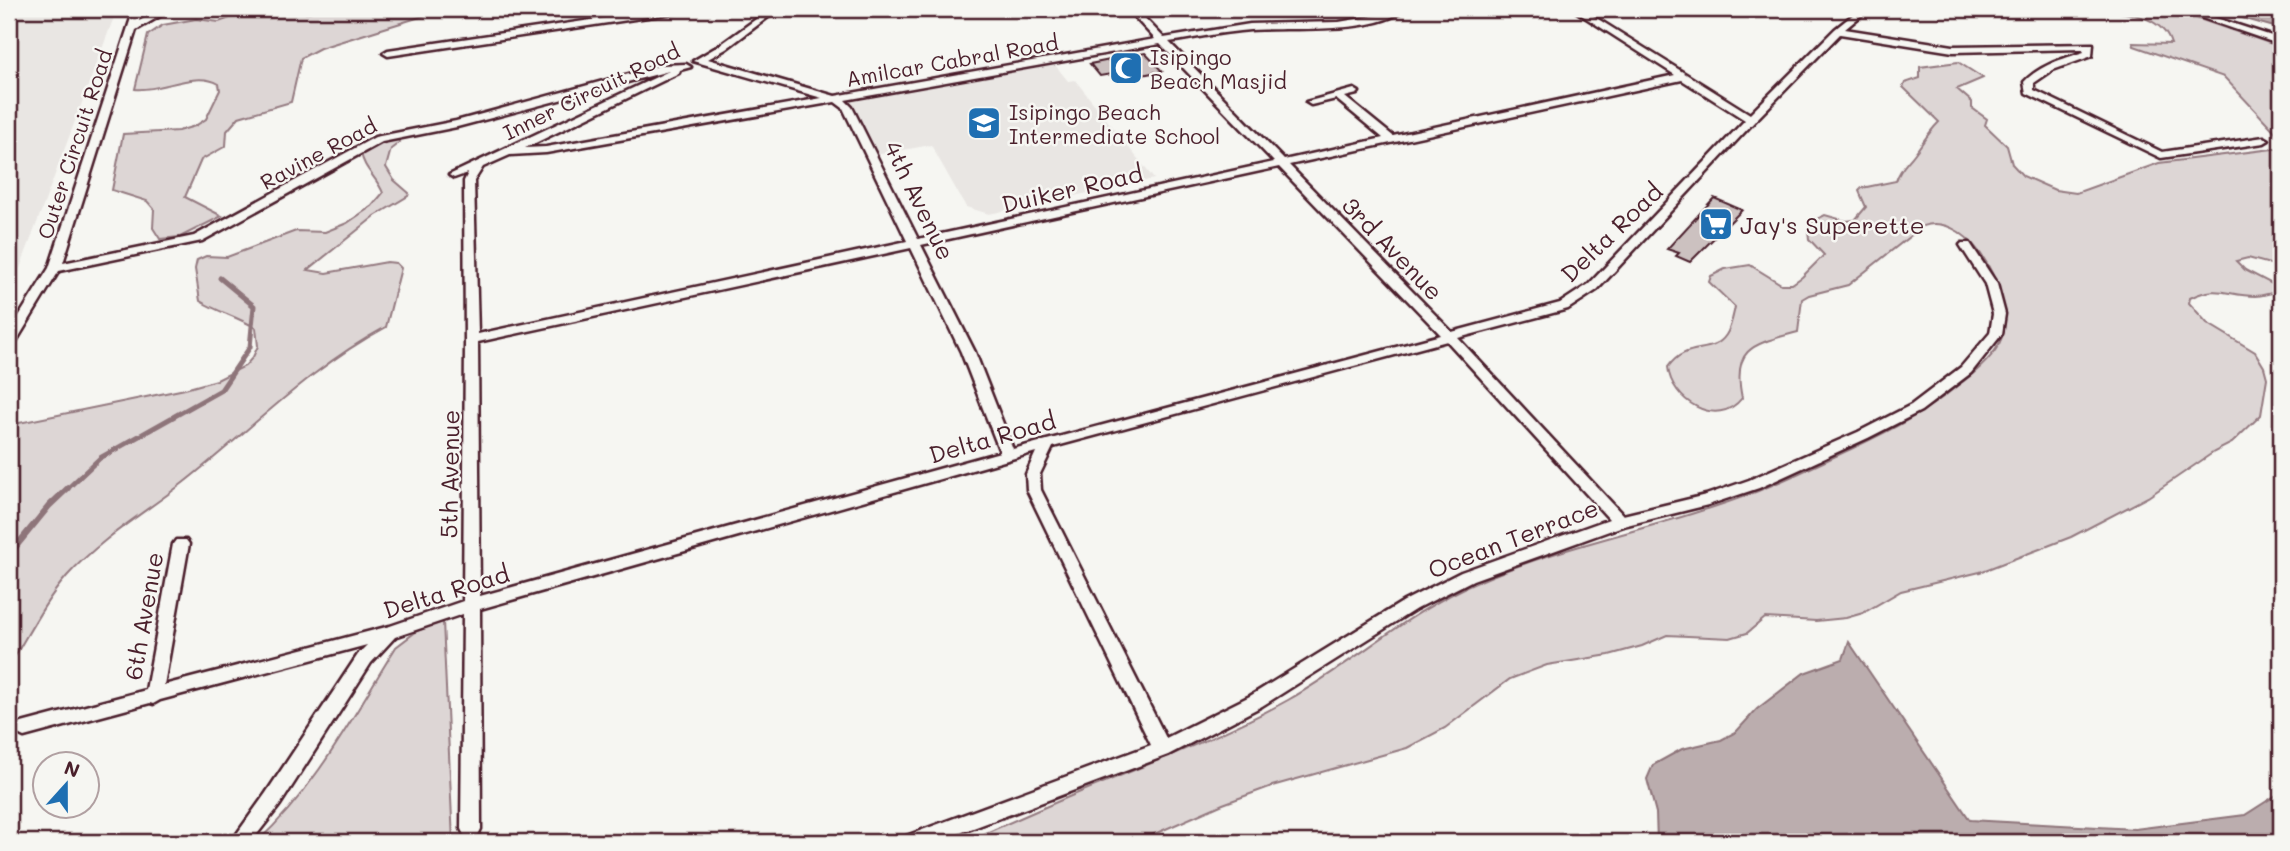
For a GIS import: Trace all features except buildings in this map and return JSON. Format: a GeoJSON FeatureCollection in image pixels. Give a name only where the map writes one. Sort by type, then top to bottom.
{"type":"FeatureCollection","features":[{"type":"Feature","properties":{"kind":"street","name":"Outer Circuit Road"},"geometry":{"type":"LineString","coordinates":[[9,342],[55,268],[138,9]]}},
{"type":"Feature","properties":{"kind":"street","name":"Outer Circuit Road"},"geometry":{"type":"LineString","coordinates":[[132,28],[168,9]]}},
{"type":"Feature","properties":{"kind":"street"},"geometry":{"type":"LineString","coordinates":[[388,53],[681,9]]}},
{"type":"Feature","properties":{"kind":"street","name":"Inner Circuit Road"},"geometry":{"type":"LineString","coordinates":[[454,174],[508,152],[701,60],[775,9]]}},
{"type":"Feature","properties":{"kind":"street","name":"3rd Avenue"},"geometry":{"type":"LineString","coordinates":[[1131,9],[1450,336],[1620,521]]}},
{"type":"Feature","properties":{"kind":"street","name":"Amilcar Cabral Road"},"geometry":{"type":"LineString","coordinates":[[508,152],[546,150],[1255,25],[1371,22],[1401,9]]}},
{"type":"Feature","properties":{"kind":"street"},"geometry":{"type":"LineString","coordinates":[[1576,9],[1751,120]]}},
{"type":"Feature","properties":{"kind":"street","name":"Delta Road"},"geometry":{"type":"LineString","coordinates":[[24,729],[391,632],[470,605],[1047,444],[1536,315],[1578,298],[1593,287],[1838,32],[1850,13],[1865,9]]}},
{"type":"Feature","properties":{"kind":"street"},"geometry":{"type":"LineString","coordinates":[[2180,9],[2281,42]]}},
{"type":"Feature","properties":{"kind":"street"},"geometry":{"type":"LineString","coordinates":[[1838,32],[1953,48],[2088,46],[2089,54],[2063,60],[2044,69],[2029,82],[2029,91],[2154,154],[2189,152],[2264,140]]}},
{"type":"Feature","properties":{"kind":"street"},"geometry":{"type":"LineString","coordinates":[[701,60],[839,100]]}},
{"type":"Feature","properties":{"kind":"street","name":"Ravine Road"},"geometry":{"type":"LineString","coordinates":[[55,268],[198,239],[379,139],[457,124],[662,68],[686,67]]}},
{"type":"Feature","properties":{"kind":"street","name":"Duiker Road"},"geometry":{"type":"LineString","coordinates":[[474,339],[1680,77]]}},
{"type":"Feature","properties":{"kind":"street"},"geometry":{"type":"LineString","coordinates":[[1311,102],[1354,92]]}},
{"type":"Feature","properties":{"kind":"street"},"geometry":{"type":"LineString","coordinates":[[1338,96],[1391,140]]}},
{"type":"Feature","properties":{"kind":"street","name":"4th Avenue"},"geometry":{"type":"LineString","coordinates":[[839,100],[847,107],[968,352],[1009,456]]}},
{"type":"Feature","properties":{"kind":"street","name":"5th Avenue"},"geometry":{"type":"LineString","coordinates":[[471,829],[470,605],[474,339],[469,181],[479,164]]}},
{"type":"Feature","properties":{"kind":"street","name":"Ocean Terrace"},"geometry":{"type":"LineString","coordinates":[[913,842],[1162,749],[1256,701],[1441,587],[1620,521],[1708,500],[1754,484],[1916,408],[1966,370],[1996,334],[1999,314],[1991,284],[1966,245]]}},
{"type":"Feature","properties":{"kind":"street"},"geometry":{"type":"LineString","coordinates":[[1047,444],[1033,474],[1034,491],[1162,749]]}},
{"type":"Feature","properties":{"kind":"street","name":"6th Avenue"},"geometry":{"type":"LineString","coordinates":[[153,697],[181,544]]}},
{"type":"Feature","properties":{"kind":"street"},"geometry":{"type":"LineString","coordinates":[[240,842],[273,799],[365,658],[391,632]]}},
{"type":"Feature","properties":{"kind":"shaded area"},"geometry":{"type":"Polygon","coordinates":[[[33,9],[117,9],[20,268],[9,283],[9,16],[33,9]]]}},
{"type":"Feature","properties":{"kind":"shaded area"},"geometry":{"type":"Polygon","coordinates":[[[255,9],[301,9],[306,13],[319,9],[446,9],[320,48],[301,58],[291,102],[239,117],[227,131],[226,146],[201,160],[185,197],[222,216],[180,237],[160,239],[153,228],[154,209],[147,201],[112,190],[123,134],[178,131],[195,126],[206,119],[220,90],[219,84],[199,79],[156,88],[135,89],[148,35],[163,25],[196,19],[219,22],[255,9]]]}},
{"type":"Feature","properties":{"kind":"shaded area"},"geometry":{"type":"Polygon","coordinates":[[[2101,9],[2170,9],[2281,47],[2281,138],[2224,77],[2134,46],[2133,43],[2171,44],[2160,27],[2142,17],[2101,9]]]}},
{"type":"Feature","properties":{"kind":"shaded area"},"geometry":{"type":"Polygon","coordinates":[[[2210,9],[2248,9],[2281,20],[2281,29],[2210,9]]]}},
{"type":"Feature","properties":{"kind":"shaded area"},"geometry":{"type":"Polygon","coordinates":[[[1958,62],[1983,78],[1957,89],[1972,102],[1972,108],[1987,119],[1985,125],[2007,146],[2012,164],[2023,176],[2055,190],[2076,193],[2159,163],[2281,148],[2281,267],[2248,258],[2236,261],[2245,270],[2278,287],[2277,292],[2245,296],[2215,291],[2190,298],[2189,303],[2207,323],[2255,352],[2264,367],[2267,378],[2261,415],[2232,443],[2214,452],[2148,497],[2071,537],[1980,572],[1901,591],[1863,613],[1816,621],[1765,618],[1747,633],[1730,638],[1667,635],[1642,646],[1609,655],[1547,665],[1510,679],[1445,728],[1407,748],[1272,786],[1136,842],[966,842],[1196,745],[1266,712],[1454,593],[1514,567],[1724,504],[1770,486],[1895,427],[1933,404],[1969,377],[1986,362],[1999,344],[2004,327],[2003,307],[1997,285],[1974,246],[1958,232],[1941,225],[1923,226],[1848,285],[1802,299],[1798,332],[1758,344],[1744,357],[1739,381],[1742,398],[1732,407],[1708,411],[1697,407],[1677,390],[1668,367],[1683,354],[1720,342],[1728,332],[1735,307],[1709,282],[1711,276],[1725,269],[1750,265],[1781,284],[1792,284],[1824,255],[1809,239],[1808,229],[1813,221],[1825,215],[1846,221],[1855,220],[1866,207],[1859,191],[1862,188],[1896,181],[1902,169],[1939,122],[1903,87],[1905,83],[1920,78],[1920,67],[1958,62]]]}},
{"type":"Feature","properties":{"kind":"shaded area","name":"Isipingo Beach Intermediate School"},"geometry":{"type":"Polygon","coordinates":[[[1055,65],[1068,81],[1075,80],[1154,179],[989,214],[966,207],[931,145],[875,155],[849,102],[1055,65]]]}},
{"type":"Feature","properties":{"kind":"shaded area"},"geometry":{"type":"Polygon","coordinates":[[[383,142],[400,142],[391,149],[386,167],[394,180],[409,193],[408,196],[375,216],[308,270],[326,273],[387,262],[396,263],[401,268],[386,327],[306,381],[183,483],[94,550],[59,586],[9,666],[9,425],[185,389],[217,380],[245,366],[258,346],[256,328],[200,301],[195,269],[197,260],[206,256],[227,257],[296,231],[325,232],[347,223],[372,206],[383,193],[364,163],[361,152],[383,142]]]}},
{"type":"Feature","properties":{"kind":"shaded area"},"geometry":{"type":"Polygon","coordinates":[[[443,621],[453,842],[257,842],[298,798],[316,774],[396,647],[417,631],[443,621]]]}},
{"type":"Feature","properties":{"kind":"shaded area"},"geometry":{"type":"Polygon","coordinates":[[[1849,642],[1970,820],[2135,829],[2245,815],[2281,792],[2281,842],[1657,842],[1656,813],[1647,779],[1653,765],[1682,749],[1721,740],[1736,732],[1757,709],[1804,673],[1843,659],[1849,642]]]}},
{"type":"Feature","properties":{"kind":"waterway"},"geometry":{"type":"LineString","coordinates":[[66,490],[100,458],[221,390],[250,347],[254,306],[220,278]]}},
{"type":"Feature","properties":{"kind":"waterway"},"geometry":{"type":"LineString","coordinates":[[9,555],[49,506],[68,488]]}},
{"type":"Feature","properties":{"kind":"place","name":"Isipingo Beach Masjid"},"geometry":{"type":"Point","coordinates":[1126,68]}},
{"type":"Feature","properties":{"kind":"place","name":"Isipingo Beach Intermediate School"},"geometry":{"type":"Point","coordinates":[984,123]}},
{"type":"Feature","properties":{"kind":"place","name":"Jay's Superette"},"geometry":{"type":"Point","coordinates":[1716,224]}}]}
